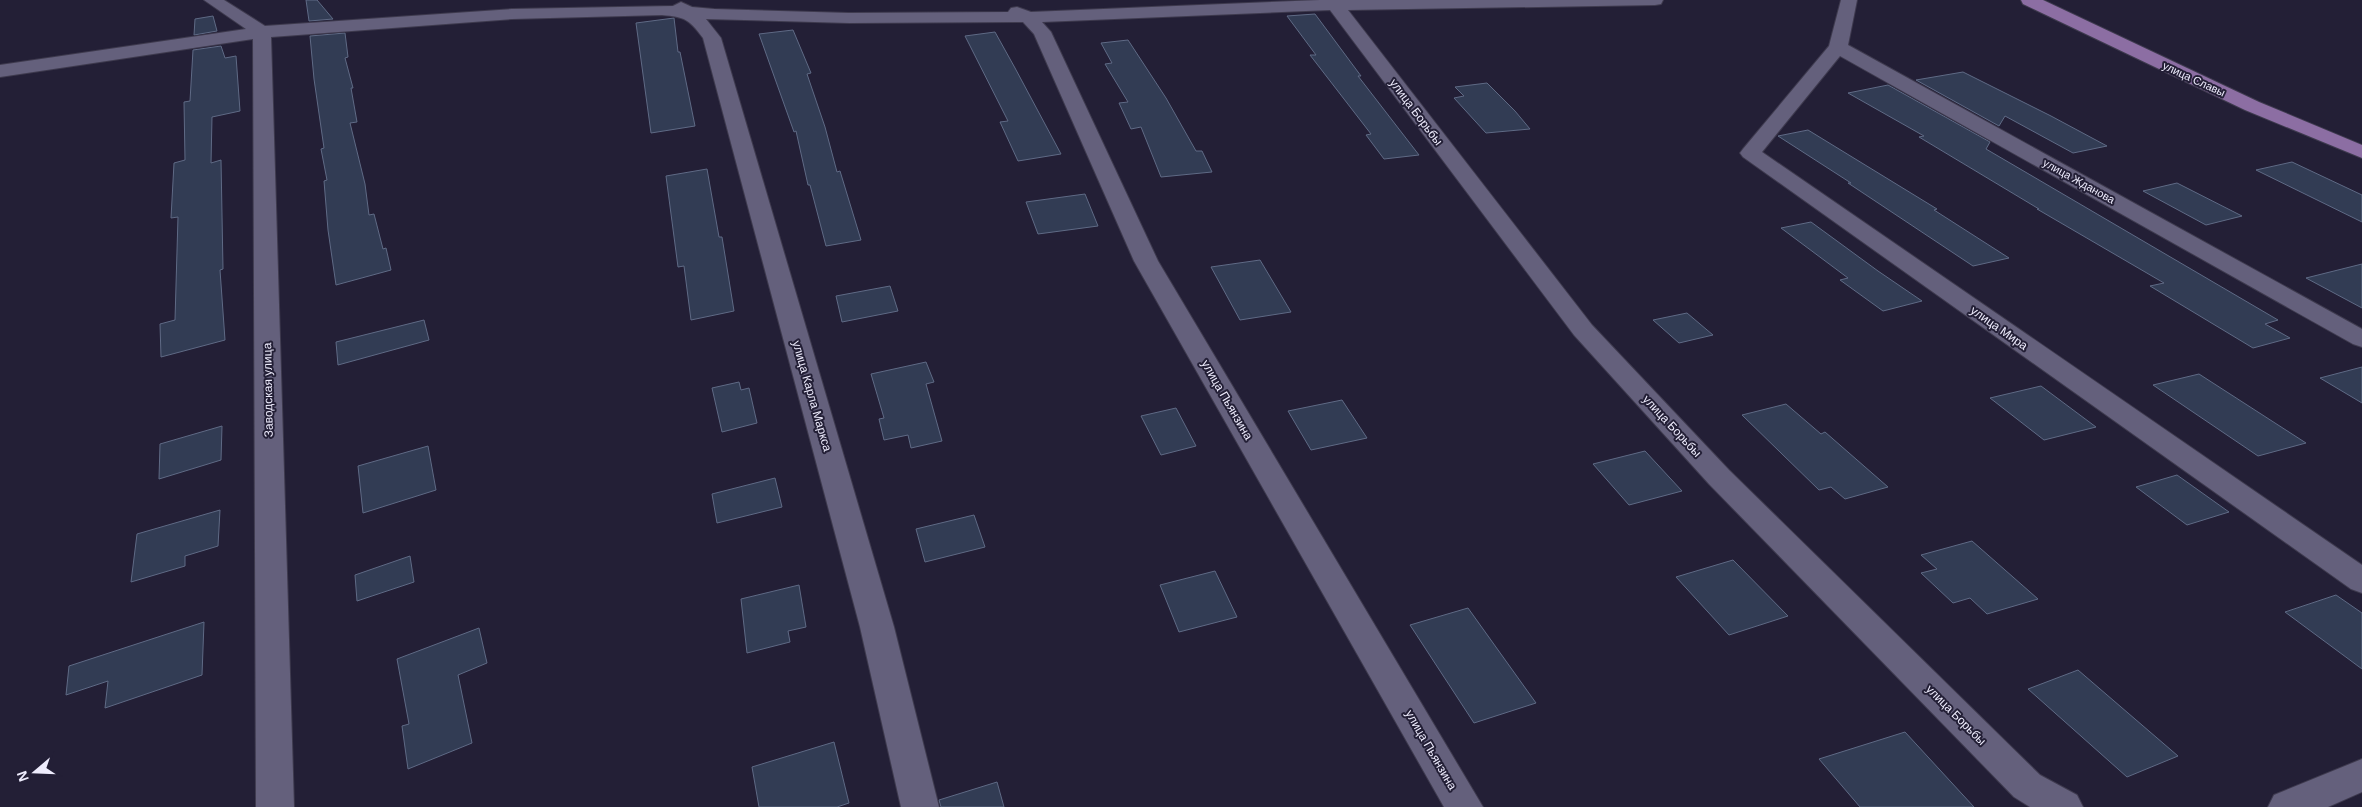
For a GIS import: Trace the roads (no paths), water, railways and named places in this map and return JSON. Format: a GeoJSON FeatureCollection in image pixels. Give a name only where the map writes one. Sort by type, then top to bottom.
{"type":"FeatureCollection","features":[{"type":"Feature","properties":{"kind":"main road","name":"улица Славы"},"geometry":{"type":"LineString","coordinates":[[2029,0],[2252,106],[2362,152]]}},
{"type":"Feature","properties":{"kind":"street"},"geometry":{"type":"LineString","coordinates":[[212,0],[262,32]]}},
{"type":"Feature","properties":{"kind":"street"},"geometry":{"type":"LineString","coordinates":[[499,0],[512,14]]}},
{"type":"Feature","properties":{"kind":"street","name":"улица Пьянзина"},"geometry":{"type":"LineString","coordinates":[[994,0],[1028,17],[1042,32],[1146,261],[1464,807]]}},
{"type":"Feature","properties":{"kind":"street"},"geometry":{"type":"LineString","coordinates":[[0,71],[262,32],[512,14],[680,5],[714,14],[849,18],[1028,17],[1331,3],[1655,0]]}},
{"type":"Feature","properties":{"kind":"street"},"geometry":{"type":"LineString","coordinates":[[1838,47],[1849,0]]}},
{"type":"Feature","properties":{"kind":"street","name":"улица Борьбы"},"geometry":{"type":"LineString","coordinates":[[1331,3],[1583,330],[1719,477],[2027,786],[2064,807]]}},
{"type":"Feature","properties":{"kind":"street","name":"улица Карла Маркса"},"geometry":{"type":"LineString","coordinates":[[680,5],[702,24],[712,38],[877,627],[920,807]]}},
{"type":"Feature","properties":{"kind":"street"},"geometry":{"type":"LineString","coordinates":[[712,38],[729,28],[769,16]]}},
{"type":"Feature","properties":{"kind":"street","name":"Заводская улица"},"geometry":{"type":"LineString","coordinates":[[262,32],[275,807]]}},
{"type":"Feature","properties":{"kind":"street","name":"улица Жданова"},"geometry":{"type":"LineString","coordinates":[[1838,47],[2362,339]]}},
{"type":"Feature","properties":{"kind":"street","name":"улица Мира"},"geometry":{"type":"LineString","coordinates":[[1838,47],[1750,153],[2362,581]]}},
{"type":"Feature","properties":{"kind":"street"},"geometry":{"type":"LineString","coordinates":[[2287,807],[2362,776]]}}]}
